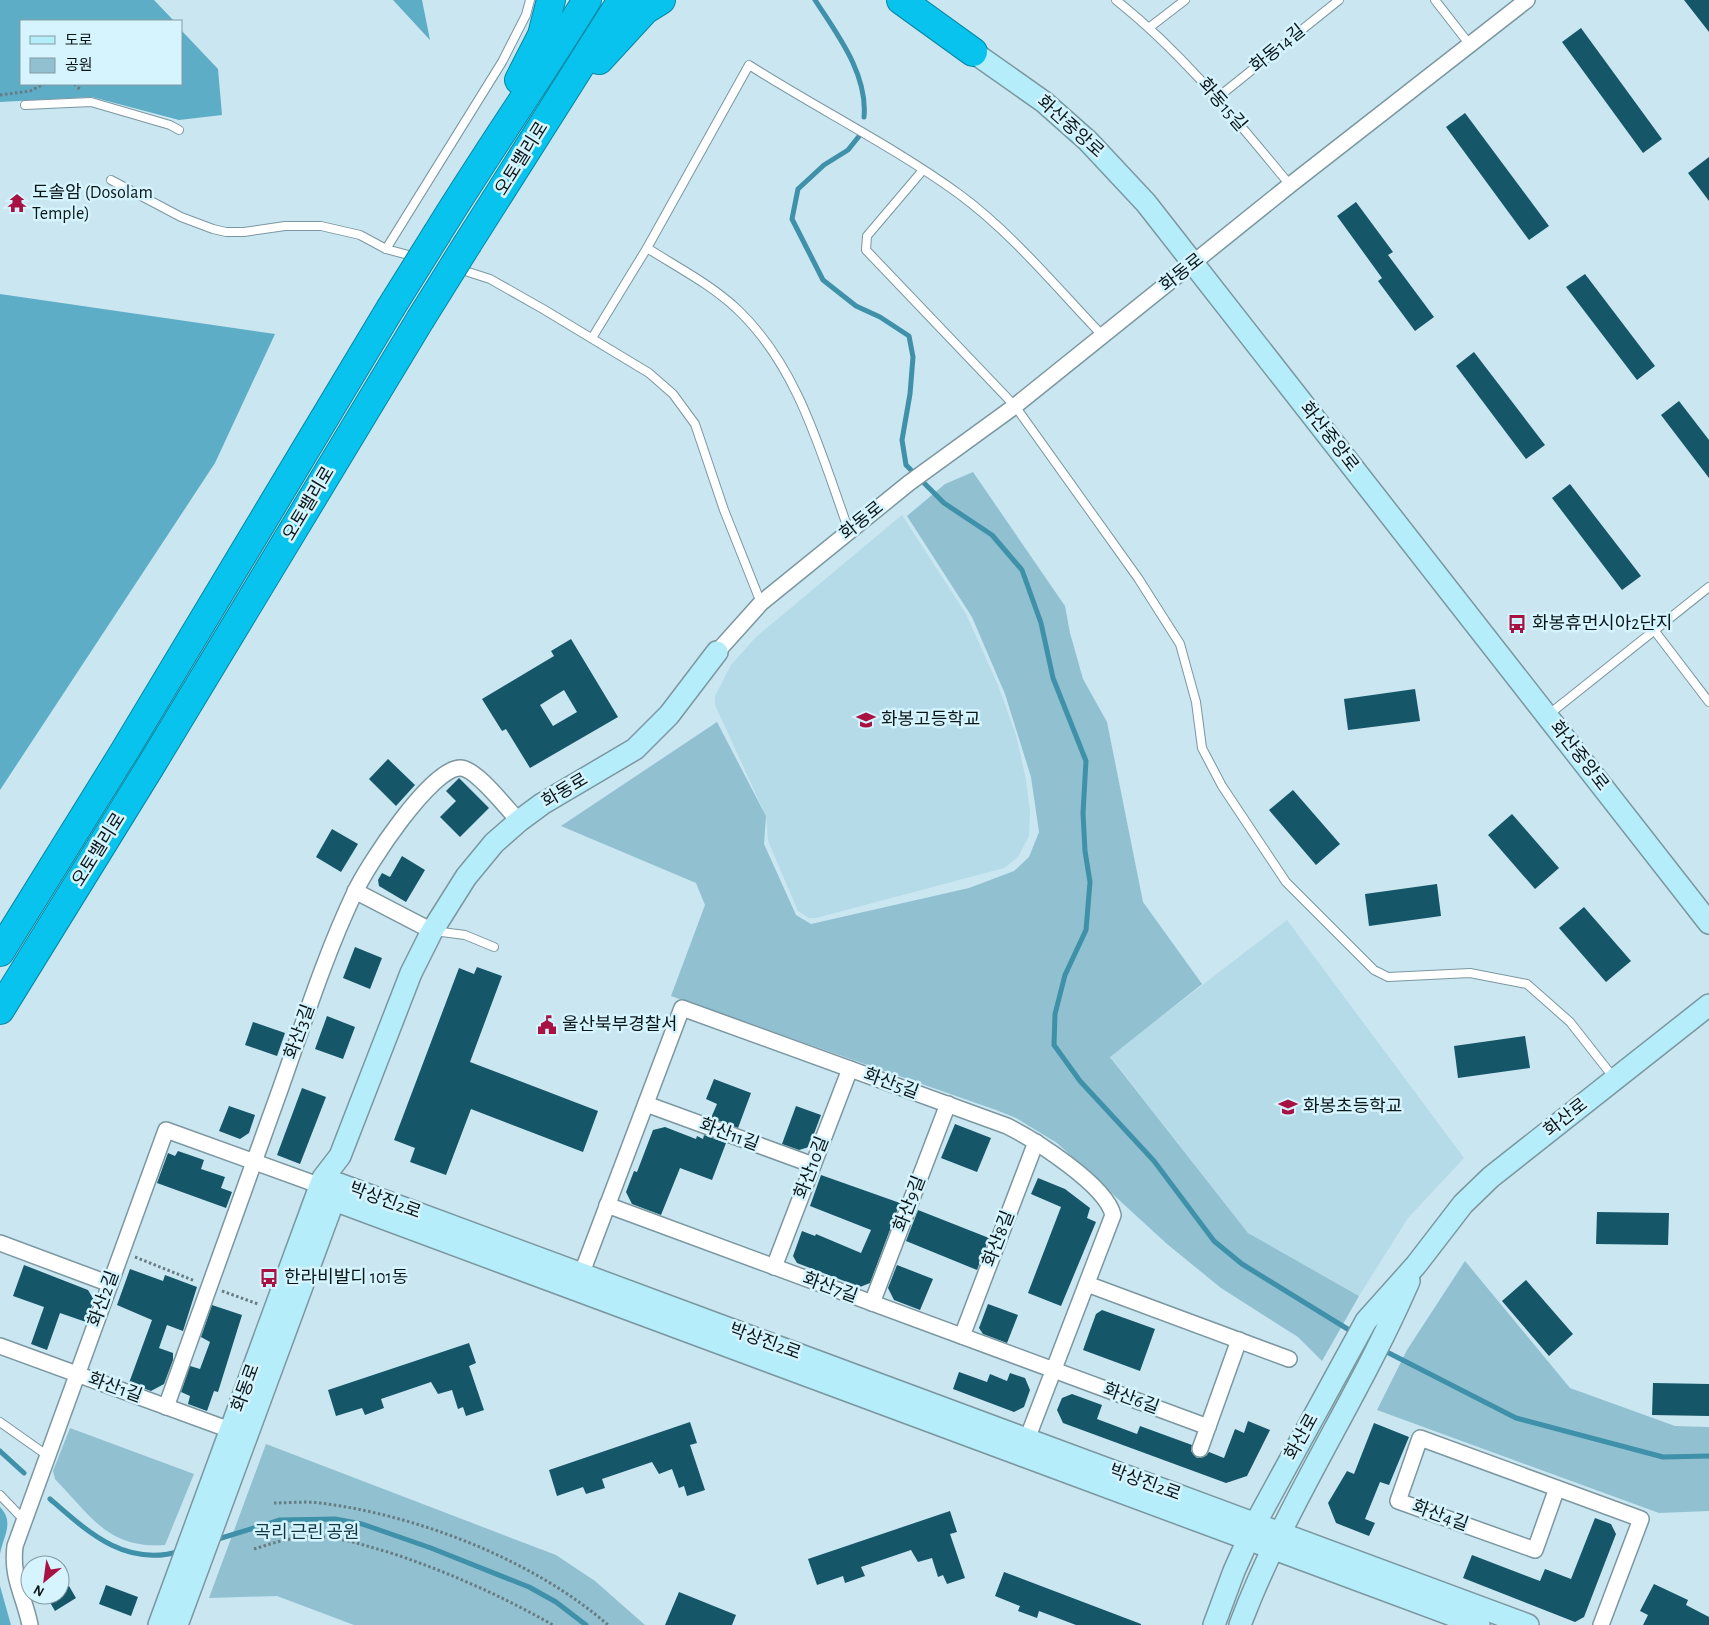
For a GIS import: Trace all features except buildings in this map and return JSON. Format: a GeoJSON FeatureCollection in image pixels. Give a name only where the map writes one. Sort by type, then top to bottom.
{"type":"FeatureCollection","features":[{"type":"Feature","properties":{"kind":"highway"},"geometry":{"type":"LineString","coordinates":[[470,180],[542,35],[551,0]]}},
{"type":"Feature","properties":{"kind":"highway","name":"오토밸리로"},"geometry":{"type":"LineString","coordinates":[[0,952],[124,752],[390,309],[470,180],[542,74],[587,0]]}},
{"type":"Feature","properties":{"kind":"highway","name":"오토밸리로"},"geometry":{"type":"LineString","coordinates":[[0,1010],[150,767],[420,320],[622,0]]}},
{"type":"Feature","properties":{"kind":"highway"},"geometry":{"type":"LineString","coordinates":[[540,130],[644,10],[661,0]]}},
{"type":"Feature","properties":{"kind":"highway","name":"화산중앙로"},"geometry":{"type":"LineString","coordinates":[[901,0],[973,52]]}},
{"type":"Feature","properties":{"kind":"street","name":"화동로"},"geometry":{"type":"LineString","coordinates":[[331,1190],[323,1178],[340,1156],[411,973],[432,931],[466,877],[494,842],[542,804],[635,749],[669,715],[717,652],[761,604],[926,469],[1015,406],[1290,185],[1527,0]]}},
{"type":"Feature","properties":{"kind":"street","name":"화산중앙로"},"geometry":{"type":"LineString","coordinates":[[973,52],[1044,102],[1088,141],[1146,203],[1709,923]]}},
{"type":"Feature","properties":{"kind":"street","name":"화산3길"},"geometry":{"type":"LineString","coordinates":[[166,1407],[322,973],[355,891],[377,852],[397,824],[447,771],[460,767],[471,770],[519,821]]}},
{"type":"Feature","properties":{"kind":"street"},"geometry":{"type":"LineString","coordinates":[[355,891],[432,931]]}},
{"type":"Feature","properties":{"kind":"street","name":"화산로"},"geometry":{"type":"LineString","coordinates":[[1214,1625],[1252,1531],[1366,1321],[1416,1265],[1463,1204],[1491,1177],[1709,1005]]}},
{"type":"Feature","properties":{"kind":"street","name":"화산5길"},"geometry":{"type":"LineString","coordinates":[[578,1281],[682,1008],[948,1104],[1007,1126],[1052,1152],[1098,1191],[1111,1207],[1113,1215],[1024,1447]]}},
{"type":"Feature","properties":{"kind":"street","name":"화산10길"},"geometry":{"type":"LineString","coordinates":[[774,1267],[850,1069]]}},
{"type":"Feature","properties":{"kind":"street","name":"화산11길"},"geometry":{"type":"LineString","coordinates":[[646,1104],[813,1166]]}},
{"type":"Feature","properties":{"kind":"street","name":"화산9길"},"geometry":{"type":"LineString","coordinates":[[872,1303],[948,1104]]}},
{"type":"Feature","properties":{"kind":"street","name":"화산2길"},"geometry":{"type":"LineString","coordinates":[[30,1625],[15,1578],[13,1561],[15,1546],[166,1130],[331,1190]]}},
{"type":"Feature","properties":{"kind":"street","name":"화산8길"},"geometry":{"type":"LineString","coordinates":[[962,1336],[1036,1142]]}},
{"type":"Feature","properties":{"kind":"street","name":"화동로"},"geometry":{"type":"LineString","coordinates":[[204,1526],[230,1430],[331,1190]]}},
{"type":"Feature","properties":{"kind":"street","name":"화동로"},"geometry":{"type":"LineString","coordinates":[[177,1625],[193,1557],[331,1190]]}},
{"type":"Feature","properties":{"kind":"street","name":"박상진2로"},"geometry":{"type":"LineString","coordinates":[[331,1190],[1252,1531],[1479,1625]]}},
{"type":"Feature","properties":{"kind":"street","name":"화산7길"},"geometry":{"type":"LineString","coordinates":[[607,1205],[1054,1370]]}},
{"type":"Feature","properties":{"kind":"street"},"geometry":{"type":"LineString","coordinates":[[0,1243],[110,1284]]}},
{"type":"Feature","properties":{"kind":"street","name":"화산로"},"geometry":{"type":"LineString","coordinates":[[1240,1625],[1275,1540],[1387,1332],[1416,1265]]}},
{"type":"Feature","properties":{"kind":"street"},"geometry":{"type":"LineString","coordinates":[[1087,1284],[1289,1359]]}},
{"type":"Feature","properties":{"kind":"street"},"geometry":{"type":"LineString","coordinates":[[1200,1449],[1239,1340]]}},
{"type":"Feature","properties":{"kind":"street","name":"화산1길"},"geometry":{"type":"LineString","coordinates":[[0,1346],[230,1430]]}},
{"type":"Feature","properties":{"kind":"street","name":"화산6길"},"geometry":{"type":"LineString","coordinates":[[1054,1370],[1208,1427]]}},
{"type":"Feature","properties":{"kind":"street","name":"화산4길"},"geometry":{"type":"LineString","coordinates":[[1557,1488],[1535,1550],[1398,1500],[1420,1438],[1557,1488],[1641,1519],[1601,1625]]}},
{"type":"Feature","properties":{"kind":"street","name":"박상진2로"},"geometry":{"type":"LineString","coordinates":[[1275,1540],[1528,1625]]}},
{"type":"Feature","properties":{"kind":"street","name":"화동로"},"geometry":{"type":"LineString","coordinates":[[158,1625],[193,1557]]}},
{"type":"Feature","properties":{"kind":"lane"},"geometry":{"type":"LineString","coordinates":[[386,250],[502,62],[526,15],[530,0]]}},
{"type":"Feature","properties":{"kind":"lane","name":"화동15길"},"geometry":{"type":"LineString","coordinates":[[1116,0],[1150,27],[1217,98],[1290,185]]}},
{"type":"Feature","properties":{"kind":"lane"},"geometry":{"type":"LineString","coordinates":[[1150,27],[1184,0]]}},
{"type":"Feature","properties":{"kind":"lane","name":"화동14길"},"geometry":{"type":"LineString","coordinates":[[1217,98],[1339,0]]}},
{"type":"Feature","properties":{"kind":"lane"},"geometry":{"type":"LineString","coordinates":[[1435,0],[1470,44]]}},
{"type":"Feature","properties":{"kind":"lane"},"geometry":{"type":"LineString","coordinates":[[592,338],[647,248],[749,65],[923,170],[960,195],[1011,239],[1102,335]]}},
{"type":"Feature","properties":{"kind":"lane"},"geometry":{"type":"LineString","coordinates":[[25,106],[92,102],[170,125],[179,130]]}},
{"type":"Feature","properties":{"kind":"lane"},"geometry":{"type":"LineString","coordinates":[[923,170],[867,236],[866,250],[1015,406],[1138,578],[1180,644],[1196,702],[1202,748],[1222,786],[1286,882],[1374,970],[1388,977],[1470,972],[1527,984],[1570,1022],[1616,1080]]}},
{"type":"Feature","properties":{"kind":"lane"},"geometry":{"type":"LineString","coordinates":[[111,180],[182,217],[213,229],[226,232],[244,232],[285,226],[321,226],[360,235],[386,250],[427,260]]}},
{"type":"Feature","properties":{"kind":"lane"},"geometry":{"type":"LineString","coordinates":[[647,248],[736,309],[762,335],[786,370],[812,430],[849,531]]}},
{"type":"Feature","properties":{"kind":"lane"},"geometry":{"type":"LineString","coordinates":[[445,265],[490,279],[649,373],[673,394],[694,424],[724,510],[761,604]]}},
{"type":"Feature","properties":{"kind":"lane"},"geometry":{"type":"LineString","coordinates":[[1548,715],[1709,587]]}},
{"type":"Feature","properties":{"kind":"lane"},"geometry":{"type":"LineString","coordinates":[[1654,630],[1709,702]]}},
{"type":"Feature","properties":{"kind":"lane"},"geometry":{"type":"LineString","coordinates":[[432,931],[465,935],[494,947]]}},
{"type":"Feature","properties":{"kind":"lane"},"geometry":{"type":"LineString","coordinates":[[0,1422],[48,1456]]}},
{"type":"Feature","properties":{"kind":"lane"},"geometry":{"type":"LineString","coordinates":[[0,1495],[24,1520]]}},
{"type":"Feature","properties":{"kind":"path"},"geometry":{"type":"LineString","coordinates":[[0,94],[30,91],[42,85]]}},
{"type":"Feature","properties":{"kind":"path"},"geometry":{"type":"LineString","coordinates":[[122,1252],[209,1287],[261,1305]]}},
{"type":"Feature","properties":{"kind":"path"},"geometry":{"type":"LineString","coordinates":[[274,1503],[317,1503],[366,1510],[427,1528],[485,1550],[536,1574],[583,1602],[608,1625]]}},
{"type":"Feature","properties":{"kind":"path"},"geometry":{"type":"LineString","coordinates":[[254,1549],[284,1539],[320,1536],[355,1542],[466,1581],[511,1601],[552,1625]]}},
{"type":"Feature","properties":{"kind":"shaded area"},"geometry":{"type":"Polygon","coordinates":[[[0,0],[154,0],[173,20],[20,20],[20,85],[182,85],[182,31],[218,69],[222,115],[179,120],[92,97],[0,102],[0,0]]]}},
{"type":"Feature","properties":{"kind":"shaded area"},"geometry":{"type":"Polygon","coordinates":[[[393,0],[422,0],[430,40],[393,0]]]}},
{"type":"Feature","properties":{"kind":"shaded area"},"geometry":{"type":"Polygon","coordinates":[[[0,294],[275,334],[215,463],[0,790],[0,294]]]}},
{"type":"Feature","properties":{"kind":"shaded area","name":"화봉고등학교"},"geometry":{"type":"Polygon","coordinates":[[[902,515],[966,614],[998,685],[1016,735],[1025,775],[1030,811],[1029,836],[1018,857],[1004,868],[816,918],[809,918],[798,911],[768,841],[766,816],[715,705],[715,696],[731,665],[756,637],[902,515]]]}},
{"type":"Feature","properties":{"kind":"shaded area","name":"화봉초등학교"},"geometry":{"type":"Polygon","coordinates":[[[1287,920],[1464,1158],[1408,1218],[1359,1296],[1248,1233],[1110,1056],[1287,920]]]}},
{"type":"Feature","properties":{"kind":"shaded area"},"geometry":{"type":"Polygon","coordinates":[[[0,1507],[7,1518],[7,1530],[0,1554],[0,1507]]]}},
{"type":"Feature","properties":{"kind":"shaded area"},"geometry":{"type":"Polygon","coordinates":[[[0,1586],[11,1625],[0,1625],[0,1586]]]}},
{"type":"Feature","properties":{"kind":"green space"},"geometry":{"type":"Polygon","coordinates":[[[973,472],[1065,606],[1070,633],[1083,679],[1107,722],[1143,902],[1202,984],[1110,1057],[1248,1233],[1359,1296],[1322,1361],[1298,1337],[1221,1288],[1167,1244],[1057,1143],[1016,1118],[671,996],[705,905],[696,883],[561,826],[717,722],[766,816],[764,844],[796,915],[811,924],[969,888],[1014,871],[1029,857],[1039,832],[1031,777],[1005,694],[972,617],[907,516],[945,484],[973,472]]]}},
{"type":"Feature","properties":{"kind":"green space"},"geometry":{"type":"Polygon","coordinates":[[[1465,1261],[1570,1388],[1675,1426],[1709,1427],[1709,1511],[1659,1513],[1377,1410],[1407,1350],[1465,1261]]]}},
{"type":"Feature","properties":{"kind":"green space"},"geometry":{"type":"Polygon","coordinates":[[[70,1428],[194,1474],[165,1545],[145,1545],[129,1542],[115,1536],[91,1517],[55,1479],[53,1471],[70,1428]]]}},
{"type":"Feature","properties":{"kind":"green space","name":"곡리 근린 공원"},"geometry":{"type":"Polygon","coordinates":[[[266,1444],[556,1555],[595,1581],[645,1625],[354,1625],[277,1596],[209,1598],[266,1444]]]}},
{"type":"Feature","properties":{"kind":"waterway"},"geometry":{"type":"LineString","coordinates":[[815,0],[841,41],[856,70],[864,101],[864,117]]}},
{"type":"Feature","properties":{"kind":"waterway"},"geometry":{"type":"LineString","coordinates":[[860,135],[848,150],[824,165],[798,189],[792,219],[823,280],[856,306],[880,317],[909,336],[913,357],[910,394],[902,440],[906,465],[944,503],[992,535],[1022,570],[1041,623],[1053,678],[1086,761],[1083,813],[1085,851],[1090,882],[1086,930],[1065,975],[1055,1014],[1054,1045],[1080,1081],[1154,1161],[1214,1241],[1242,1264],[1354,1333]]}},
{"type":"Feature","properties":{"kind":"waterway"},"geometry":{"type":"LineString","coordinates":[[1381,1349],[1516,1418],[1663,1457],[1709,1456]]}},
{"type":"Feature","properties":{"kind":"waterway"},"geometry":{"type":"LineString","coordinates":[[0,1451],[24,1473]]}},
{"type":"Feature","properties":{"kind":"waterway"},"geometry":{"type":"LineString","coordinates":[[50,1499],[94,1535],[126,1551],[143,1555],[161,1555],[181,1551]]}},
{"type":"Feature","properties":{"kind":"waterway"},"geometry":{"type":"LineString","coordinates":[[215,1540],[280,1520],[335,1519],[362,1524],[431,1548],[529,1587],[556,1602],[586,1625]]}},
{"type":"Feature","properties":{"kind":"place","name":"도솔암 (Dosolam Temple)"},"geometry":{"type":"Point","coordinates":[17,203]}},
{"type":"Feature","properties":{"kind":"place","name":"화봉휴먼시아2단지"},"geometry":{"type":"Point","coordinates":[1517,624]}},
{"type":"Feature","properties":{"kind":"place","name":"화봉고등학교"},"geometry":{"type":"Point","coordinates":[866,720]}},
{"type":"Feature","properties":{"kind":"place","name":"울산북부경찰서"},"geometry":{"type":"Point","coordinates":[547,1025]}},
{"type":"Feature","properties":{"kind":"place","name":"화봉초등학교"},"geometry":{"type":"Point","coordinates":[1288,1107]}},
{"type":"Feature","properties":{"kind":"place","name":"한라비발디 101동"},"geometry":{"type":"Point","coordinates":[269,1278]}}]}
